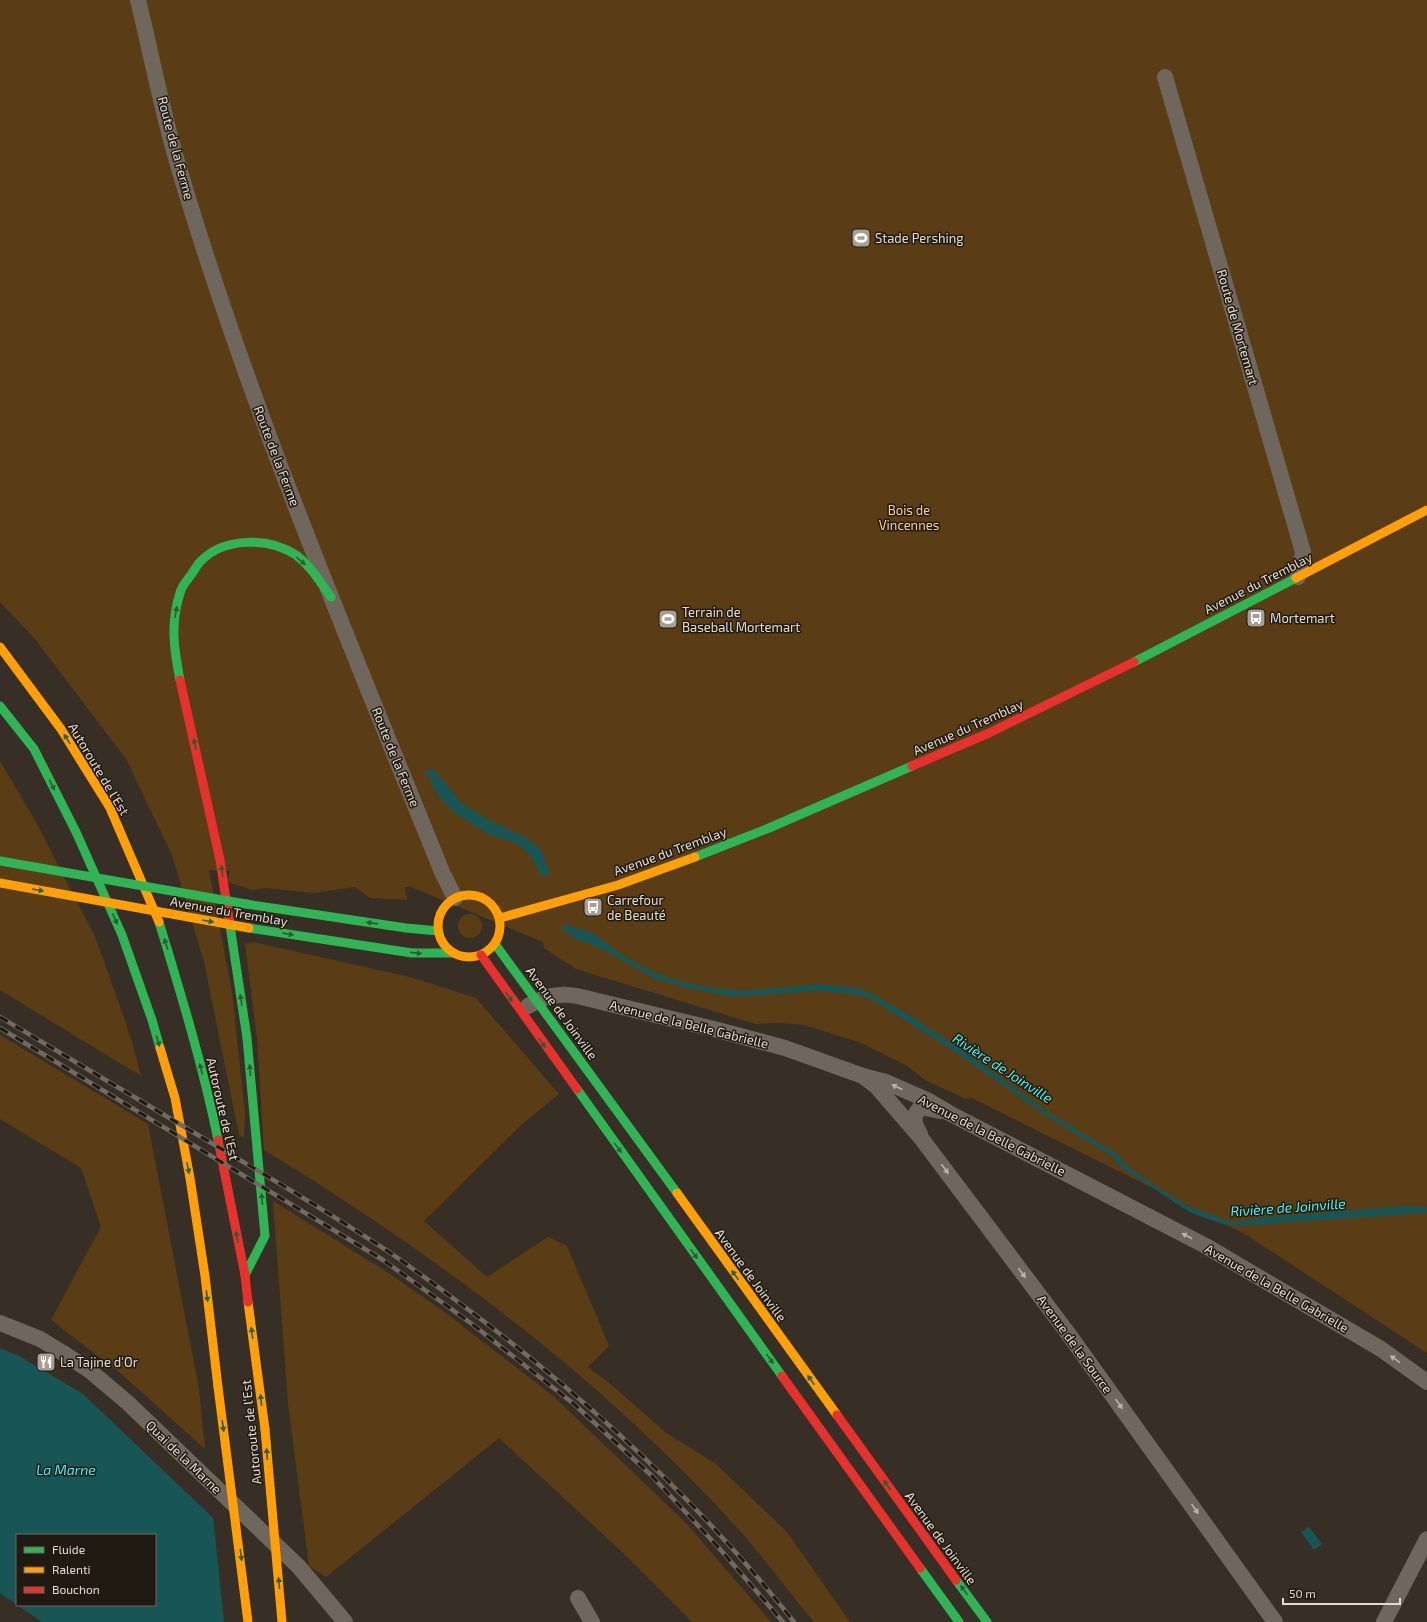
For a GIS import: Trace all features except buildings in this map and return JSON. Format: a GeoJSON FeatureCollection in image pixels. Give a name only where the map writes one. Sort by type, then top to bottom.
{"type":"FeatureCollection","features":[{"type":"Feature","properties":{"kind":"main road","name":"Avenue du Tremblay"},"geometry":{"type":"LineString","coordinates":[[500,918],[618,885],[696,857],[769,828],[989,734],[1124,667],[1427,510]]}},
{"type":"Feature","properties":{"kind":"main road"},"geometry":{"type":"LineString","coordinates":[[245,1275],[265,1236],[247,1038],[220,860],[174,651],[174,618],[180,590],[200,562],[219,549],[242,542],[267,543],[295,555],[310,568],[331,597]]}},
{"type":"Feature","properties":{"kind":"main road","name":"Autoroute de l’Est"},"geometry":{"type":"LineString","coordinates":[[0,647],[61,729],[110,808],[156,913],[184,1003],[211,1106],[245,1275],[264,1429],[282,1622]]}},
{"type":"Feature","properties":{"kind":"main road","name":"Autoroute de l’Est"},"geometry":{"type":"LineString","coordinates":[[0,706],[34,749],[76,832],[122,935],[152,1020],[175,1098],[190,1178],[204,1276],[248,1622]]}},
{"type":"Feature","properties":{"kind":"main road","name":"Avenue du Tremblay"},"geometry":{"type":"LineString","coordinates":[[0,861],[246,904],[406,928],[438,931]]}},
{"type":"Feature","properties":{"kind":"main road","name":"Avenue du Tremblay"},"geometry":{"type":"LineString","coordinates":[[0,883],[249,928],[412,953],[454,953]]}},
{"type":"Feature","properties":{"kind":"main road"},"geometry":{"type":"LineString","coordinates":[[464,895],[482,897],[490,902],[500,918],[501,927],[495,944],[489,951],[472,957],[462,957],[446,947],[441,940],[438,931],[440,915],[443,908],[455,898],[464,895]]}},
{"type":"Feature","properties":{"kind":"main road","name":"Avenue de Joinville"},"geometry":{"type":"LineString","coordinates":[[495,944],[987,1622]]}},
{"type":"Feature","properties":{"kind":"main road"},"geometry":{"type":"LineString","coordinates":[[481,955],[959,1622]]}},
{"type":"Feature","properties":{"kind":"street","name":"Route de la Ferme"},"geometry":{"type":"LineString","coordinates":[[138,0],[176,157],[225,311],[265,429],[331,597],[455,898]]}},
{"type":"Feature","properties":{"kind":"street","name":"Route de Mortemart"},"geometry":{"type":"LineString","coordinates":[[1165,76],[1303,552],[1298,577]]}},
{"type":"Feature","properties":{"kind":"street","name":"Avenue de la Belle Gabrielle"},"geometry":{"type":"LineString","coordinates":[[520,1011],[546,997],[568,994],[718,1030],[785,1048],[863,1076],[886,1082],[927,1100],[949,1113],[1204,1245],[1381,1349],[1427,1382]]}},
{"type":"Feature","properties":{"kind":"street","name":"Avenue de la Source"},"geometry":{"type":"LineString","coordinates":[[863,1076],[877,1087],[921,1138],[1067,1332],[1275,1622]]}},
{"type":"Feature","properties":{"kind":"street"},"geometry":{"type":"LineString","coordinates":[[921,1138],[914,1123],[914,1117],[919,1109],[926,1108],[949,1113]]}},
{"type":"Feature","properties":{"kind":"street","name":"Quai de la Marne"},"geometry":{"type":"LineString","coordinates":[[0,1323],[40,1339],[64,1353],[89,1370],[128,1403],[299,1566],[345,1622]]}},
{"type":"Feature","properties":{"kind":"street"},"geometry":{"type":"LineString","coordinates":[[1384,1622],[1427,1539]]}},
{"type":"Feature","properties":{"kind":"street"},"geometry":{"type":"LineString","coordinates":[[578,1598],[592,1622]]}},
{"type":"Feature","properties":{"kind":"green space","name":"Bois de Vincennes"},"geometry":{"type":"Polygon","coordinates":[[[0,0],[1427,0],[1427,1353],[1245,1234],[972,1098],[966,1099],[925,1080],[907,1066],[859,1042],[804,1025],[783,1023],[756,1024],[576,969],[544,948],[543,942],[411,887],[405,887],[407,900],[370,898],[355,887],[313,893],[266,888],[252,890],[227,882],[230,871],[209,870],[232,992],[245,1114],[244,1138],[239,1135],[204,962],[172,855],[126,759],[35,639],[0,602],[0,0]]]}},
{"type":"Feature","properties":{"kind":"green space"},"geometry":{"type":"Polygon","coordinates":[[[0,761],[36,822],[96,939],[133,1045],[141,1076],[0,990],[0,761]]]}},
{"type":"Feature","properties":{"kind":"green space"},"geometry":{"type":"Polygon","coordinates":[[[470,914],[475,915],[481,921],[481,931],[475,937],[470,938],[465,937],[459,931],[458,926],[459,921],[465,915],[470,914]]]}},
{"type":"Feature","properties":{"kind":"green space"},"geometry":{"type":"Polygon","coordinates":[[[253,942],[410,977],[476,998],[559,1094],[520,1126],[424,1221],[487,1277],[548,1237],[567,1246],[609,1346],[588,1367],[613,1386],[665,1432],[716,1464],[787,1532],[850,1622],[814,1622],[750,1542],[687,1475],[632,1422],[516,1323],[393,1233],[264,1150],[257,1038],[245,944],[253,942]]]}},
{"type":"Feature","properties":{"kind":"green space"},"geometry":{"type":"Polygon","coordinates":[[[0,1035],[148,1124],[199,1389],[205,1449],[119,1372],[51,1320],[101,1227],[81,1168],[0,1119],[0,1035]]]}},
{"type":"Feature","properties":{"kind":"green space"},"geometry":{"type":"Polygon","coordinates":[[[273,1201],[387,1272],[439,1308],[552,1395],[687,1524],[771,1622],[692,1622],[622,1552],[499,1438],[326,1577],[309,1566],[288,1403],[273,1201]]]}},
{"type":"Feature","properties":{"kind":"water"},"geometry":{"type":"Polygon","coordinates":[[[434,769],[460,802],[487,819],[525,837],[540,849],[550,873],[542,877],[531,856],[525,850],[514,842],[488,834],[454,812],[439,797],[425,771],[434,769]]]}},
{"type":"Feature","properties":{"kind":"water"},"geometry":{"type":"Polygon","coordinates":[[[563,925],[594,934],[634,962],[664,976],[691,984],[746,991],[820,984],[857,988],[873,994],[952,1043],[1047,1111],[1120,1156],[1123,1162],[1157,1187],[1188,1206],[1232,1222],[1267,1217],[1407,1206],[1427,1207],[1427,1213],[1238,1226],[1223,1224],[1194,1214],[1183,1208],[1120,1166],[1113,1157],[1047,1116],[949,1048],[869,998],[853,994],[816,991],[733,997],[688,988],[655,979],[602,949],[574,938],[562,929],[563,925]]]}},
{"type":"Feature","properties":{"kind":"water","name":"La Marne"},"geometry":{"type":"Polygon","coordinates":[[[0,1348],[19,1356],[83,1394],[208,1513],[307,1622],[42,1622],[18,1606],[156,1606],[156,1534],[16,1534],[16,1604],[0,1593],[0,1348]]]}},
{"type":"Feature","properties":{"kind":"water"},"geometry":{"type":"Polygon","coordinates":[[[1309,1527],[1322,1544],[1314,1550],[1301,1532],[1309,1527]]]}},
{"type":"Feature","properties":{"kind":"pier"},"geometry":{"type":"Polygon","coordinates":[[[213,1516],[269,1579],[309,1622],[224,1622],[213,1516]]]}},
{"type":"Feature","properties":{"kind":"railway"},"geometry":{"type":"LineString","coordinates":[[0,1017],[344,1223],[402,1261],[482,1320],[576,1396],[654,1467],[726,1542],[761,1581],[794,1622]]}},
{"type":"Feature","properties":{"kind":"railway"},"geometry":{"type":"LineString","coordinates":[[0,1028],[383,1260],[472,1324],[574,1404],[651,1475],[719,1548],[783,1622]]}},
{"type":"Feature","properties":{"kind":"traffic: fast"},"geometry":{"type":"LineString","coordinates":[[180,680],[174,636],[177,604],[184,584],[199,564],[210,554],[221,548],[246,542],[272,545],[285,549],[296,555],[306,564],[331,597]]}},
{"type":"Feature","properties":{"kind":"traffic: fast"},"geometry":{"type":"LineString","coordinates":[[1134,662],[1296,578]]}},
{"type":"Feature","properties":{"kind":"traffic: fast"},"geometry":{"type":"LineString","coordinates":[[0,706],[34,749],[76,832],[122,935],[152,1020],[160,1048]]}},
{"type":"Feature","properties":{"kind":"traffic: fast"},"geometry":{"type":"LineString","coordinates":[[695,857],[769,828],[912,766]]}},
{"type":"Feature","properties":{"kind":"traffic: fast"},"geometry":{"type":"LineString","coordinates":[[0,861],[246,904]]}},
{"type":"Feature","properties":{"kind":"traffic: fast"},"geometry":{"type":"LineString","coordinates":[[246,904],[406,928],[438,931]]}},
{"type":"Feature","properties":{"kind":"traffic: fast"},"geometry":{"type":"LineString","coordinates":[[229,919],[247,1038],[265,1236],[245,1275]]}},
{"type":"Feature","properties":{"kind":"traffic: fast"},"geometry":{"type":"LineString","coordinates":[[159,922],[199,1057],[218,1140]]}},
{"type":"Feature","properties":{"kind":"traffic: fast"},"geometry":{"type":"LineString","coordinates":[[249,928],[412,953],[454,953]]}},
{"type":"Feature","properties":{"kind":"traffic: fast"},"geometry":{"type":"LineString","coordinates":[[495,944],[677,1193]]}},
{"type":"Feature","properties":{"kind":"traffic: fast"},"geometry":{"type":"LineString","coordinates":[[577,1089],[782,1376]]}},
{"type":"Feature","properties":{"kind":"traffic: fast"},"geometry":{"type":"LineString","coordinates":[[920,1568],[959,1622]]}},
{"type":"Feature","properties":{"kind":"traffic: fast"},"geometry":{"type":"LineString","coordinates":[[956,1580],[987,1622]]}},
{"type":"Feature","properties":{"kind":"traffic: slow"},"geometry":{"type":"LineString","coordinates":[[1296,578],[1427,510]]}},
{"type":"Feature","properties":{"kind":"traffic: slow"},"geometry":{"type":"LineString","coordinates":[[0,647],[61,729],[110,808],[159,922]]}},
{"type":"Feature","properties":{"kind":"traffic: slow"},"geometry":{"type":"LineString","coordinates":[[500,918],[618,885],[695,857]]}},
{"type":"Feature","properties":{"kind":"traffic: slow"},"geometry":{"type":"LineString","coordinates":[[0,883],[249,928]]}},
{"type":"Feature","properties":{"kind":"traffic: slow"},"geometry":{"type":"LineString","coordinates":[[463,895],[475,895],[491,904],[498,914],[500,926],[498,938],[491,948],[475,957],[463,957],[452,952],[443,943],[438,932],[438,920],[443,909],[452,900],[463,895]]}},
{"type":"Feature","properties":{"kind":"traffic: slow"},"geometry":{"type":"LineString","coordinates":[[160,1048],[175,1098],[190,1178],[205,1276],[218,1387]]}},
{"type":"Feature","properties":{"kind":"traffic: slow"},"geometry":{"type":"LineString","coordinates":[[677,1193],[837,1415]]}},
{"type":"Feature","properties":{"kind":"traffic: slow"},"geometry":{"type":"LineString","coordinates":[[248,1302],[265,1429]]}},
{"type":"Feature","properties":{"kind":"traffic: slow"},"geometry":{"type":"LineString","coordinates":[[218,1387],[248,1622]]}},
{"type":"Feature","properties":{"kind":"traffic: slow"},"geometry":{"type":"LineString","coordinates":[[265,1429],[282,1622]]}},
{"type":"Feature","properties":{"kind":"traffic: jam"},"geometry":{"type":"LineString","coordinates":[[912,766],[989,733],[1134,662]]}},
{"type":"Feature","properties":{"kind":"traffic: jam"},"geometry":{"type":"LineString","coordinates":[[180,680],[220,860],[229,919]]}},
{"type":"Feature","properties":{"kind":"traffic: jam"},"geometry":{"type":"LineString","coordinates":[[481,955],[577,1089]]}},
{"type":"Feature","properties":{"kind":"traffic: jam"},"geometry":{"type":"LineString","coordinates":[[218,1140],[245,1275],[248,1302]]}},
{"type":"Feature","properties":{"kind":"traffic: jam"},"geometry":{"type":"LineString","coordinates":[[782,1376],[920,1568]]}},
{"type":"Feature","properties":{"kind":"traffic: jam"},"geometry":{"type":"LineString","coordinates":[[837,1415],[956,1580]]}},
{"type":"Feature","properties":{"kind":"place","name":"Stade Pershing"},"geometry":{"type":"Point","coordinates":[861,238]}},
{"type":"Feature","properties":{"kind":"place","name":"Mortemart"},"geometry":{"type":"Point","coordinates":[1256,618]}},
{"type":"Feature","properties":{"kind":"place","name":"Terrain de Baseball Mortemart"},"geometry":{"type":"Point","coordinates":[668,619]}},
{"type":"Feature","properties":{"kind":"place","name":"Carrefour de Beauté"},"geometry":{"type":"Point","coordinates":[593,907]}},
{"type":"Feature","properties":{"kind":"place","name":"La Tajine d'Or"},"geometry":{"type":"Point","coordinates":[46,1362]}},
{"type":"Feature","properties":{"kind":"water label","name":"Rivière de Joinville"},"geometry":{"type":"Point","coordinates":[1003,1068]}},
{"type":"Feature","properties":{"kind":"water label","name":"Rivière de Joinville"},"geometry":{"type":"Point","coordinates":[1288,1207]}}]}
